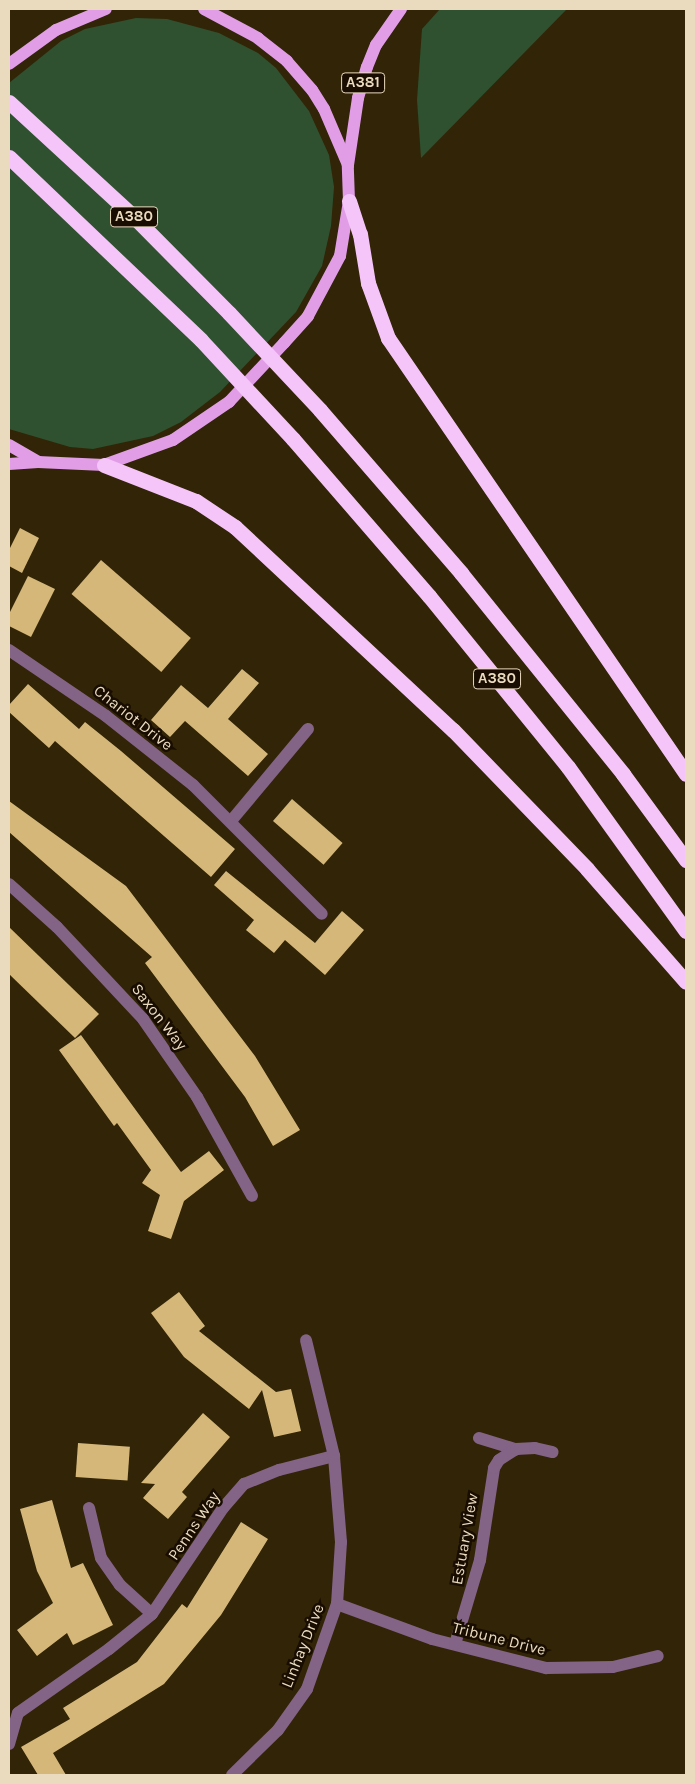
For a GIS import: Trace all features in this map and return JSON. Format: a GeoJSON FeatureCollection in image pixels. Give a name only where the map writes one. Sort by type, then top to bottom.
{"type":"FeatureCollection","features":[{"type":"Feature","properties":{"kind":"highway","name":"A380"},"geometry":{"type":"LineString","coordinates":[[9,102],[131,214],[320,410],[461,573],[623,774],[686,860]]}},
{"type":"Feature","properties":{"kind":"highway","name":"A380"},"geometry":{"type":"LineString","coordinates":[[11,160],[202,340],[293,439],[429,596],[568,767],[686,931]]}},
{"type":"Feature","properties":{"kind":"highway"},"geometry":{"type":"LineString","coordinates":[[349,201],[360,234],[368,282],[388,338],[686,774]]}},
{"type":"Feature","properties":{"kind":"highway"},"geometry":{"type":"LineString","coordinates":[[104,465],[196,501],[235,527],[453,730],[587,869],[686,982]]}},
{"type":"Feature","properties":{"kind":"main road"},"geometry":{"type":"LineString","coordinates":[[9,64],[56,30],[106,9]]}},
{"type":"Feature","properties":{"kind":"main road"},"geometry":{"type":"LineString","coordinates":[[9,464],[38,462],[104,465],[157,447],[200,424],[229,402],[308,316],[336,264],[349,201],[348,165],[324,109],[298,72],[258,38],[204,9]]}},
{"type":"Feature","properties":{"kind":"main road","name":"A381"},"geometry":{"type":"LineString","coordinates":[[348,165],[358,98],[367,66],[376,45],[401,9]]}},
{"type":"Feature","properties":{"kind":"main road"},"geometry":{"type":"LineString","coordinates":[[9,445],[38,462]]}},
{"type":"Feature","properties":{"kind":"street","name":"Chariot Drive"},"geometry":{"type":"LineString","coordinates":[[9,650],[106,716],[231,821],[322,914]]}},
{"type":"Feature","properties":{"kind":"street"},"geometry":{"type":"LineString","coordinates":[[231,821],[308,729]]}},
{"type":"Feature","properties":{"kind":"street","name":"Saxon Way"},"geometry":{"type":"LineString","coordinates":[[9,884],[75,945],[143,1019],[197,1096],[252,1196]]}},
{"type":"Feature","properties":{"kind":"street","name":"Linhay Drive"},"geometry":{"type":"LineString","coordinates":[[232,1775],[278,1730],[307,1689],[337,1604],[341,1542],[334,1456],[306,1340]]}},
{"type":"Feature","properties":{"kind":"street"},"geometry":{"type":"LineString","coordinates":[[479,1438],[516,1449],[535,1448],[553,1452]]}},
{"type":"Feature","properties":{"kind":"street","name":"Estuary View"},"geometry":{"type":"LineString","coordinates":[[455,1644],[480,1560],[494,1468],[499,1460],[516,1449]]}},
{"type":"Feature","properties":{"kind":"street","name":"Penns Way"},"geometry":{"type":"LineString","coordinates":[[9,1744],[18,1713],[109,1649],[152,1614],[223,1508],[244,1484],[279,1470],[334,1456]]}},
{"type":"Feature","properties":{"kind":"street"},"geometry":{"type":"LineString","coordinates":[[89,1508],[101,1558],[120,1585],[152,1614]]}},
{"type":"Feature","properties":{"kind":"street","name":"Tribune Drive"},"geometry":{"type":"LineString","coordinates":[[337,1604],[432,1639],[525,1665],[567,1670],[613,1667],[658,1656]]}},
{"type":"Feature","properties":{"kind":"green space"},"geometry":{"type":"Polygon","coordinates":[[[440,9],[567,9],[421,158],[417,100],[422,29],[440,9]]]}},
{"type":"Feature","properties":{"kind":"green space"},"geometry":{"type":"Polygon","coordinates":[[[136,18],[167,19],[219,33],[258,53],[276,68],[309,111],[329,155],[334,187],[331,226],[322,266],[296,312],[220,392],[181,422],[153,436],[93,449],[70,447],[9,429],[9,83],[61,41],[85,29],[136,18]]]}},
{"type":"Feature","properties":{"kind":"building"},"geometry":{"type":"Polygon","coordinates":[[[20,528],[39,538],[22,573],[9,566],[9,550],[20,528]]]}},
{"type":"Feature","properties":{"kind":"building"},"geometry":{"type":"Polygon","coordinates":[[[101,560],[191,638],[161,672],[71,594],[101,560]]]}},
{"type":"Feature","properties":{"kind":"building"},"geometry":{"type":"Polygon","coordinates":[[[28,576],[55,589],[31,637],[9,626],[9,614],[28,576]]]}},
{"type":"Feature","properties":{"kind":"building"},"geometry":{"type":"Polygon","coordinates":[[[242,669],[259,683],[228,719],[268,754],[248,776],[185,721],[170,737],[151,720],[181,685],[208,708],[242,669]]]}},
{"type":"Feature","properties":{"kind":"building"},"geometry":{"type":"Polygon","coordinates":[[[28,684],[79,729],[85,722],[235,849],[211,877],[55,741],[49,748],[9,712],[9,705],[28,684]]]}},
{"type":"Feature","properties":{"kind":"building"},"geometry":{"type":"Polygon","coordinates":[[[292,799],[343,843],[324,865],[273,821],[292,799]]]}},
{"type":"Feature","properties":{"kind":"building"},"geometry":{"type":"Polygon","coordinates":[[[9,801],[126,886],[255,1056],[300,1130],[273,1146],[245,1097],[145,963],[152,957],[9,832],[9,801]]]}},
{"type":"Feature","properties":{"kind":"building"},"geometry":{"type":"Polygon","coordinates":[[[226,871],[315,943],[342,911],[364,930],[325,975],[285,940],[274,953],[246,930],[254,920],[214,885],[226,871]]]}},
{"type":"Feature","properties":{"kind":"building"},"geometry":{"type":"Polygon","coordinates":[[[9,927],[99,1014],[75,1038],[9,974],[9,927]]]}},
{"type":"Feature","properties":{"kind":"building"},"geometry":{"type":"Polygon","coordinates":[[[81,1035],[181,1172],[209,1151],[224,1170],[184,1201],[171,1239],[148,1231],[160,1195],[142,1183],[151,1170],[117,1123],[114,1126],[59,1050],[81,1035]]]}},
{"type":"Feature","properties":{"kind":"building"},"geometry":{"type":"Polygon","coordinates":[[[179,1292],[205,1326],[199,1331],[276,1392],[291,1389],[301,1431],[274,1437],[262,1390],[249,1409],[184,1357],[151,1313],[179,1292]]]}},
{"type":"Feature","properties":{"kind":"building"},"geometry":{"type":"Polygon","coordinates":[[[203,1413],[230,1437],[182,1492],[187,1497],[168,1519],[143,1498],[155,1484],[141,1483],[203,1413]]]}},
{"type":"Feature","properties":{"kind":"building"},"geometry":{"type":"Polygon","coordinates":[[[78,1443],[130,1447],[128,1481],[76,1477],[78,1443]]]}},
{"type":"Feature","properties":{"kind":"building"},"geometry":{"type":"Polygon","coordinates":[[[52,1500],[71,1568],[83,1563],[113,1625],[73,1645],[67,1633],[37,1656],[17,1630],[53,1603],[37,1571],[20,1509],[52,1500]]]}},
{"type":"Feature","properties":{"kind":"building"},"geometry":{"type":"Polygon","coordinates":[[[241,1522],[268,1539],[221,1615],[164,1684],[53,1753],[66,1775],[38,1775],[21,1747],[70,1719],[63,1708],[137,1662],[182,1604],[187,1608],[241,1522]]]}}]}
